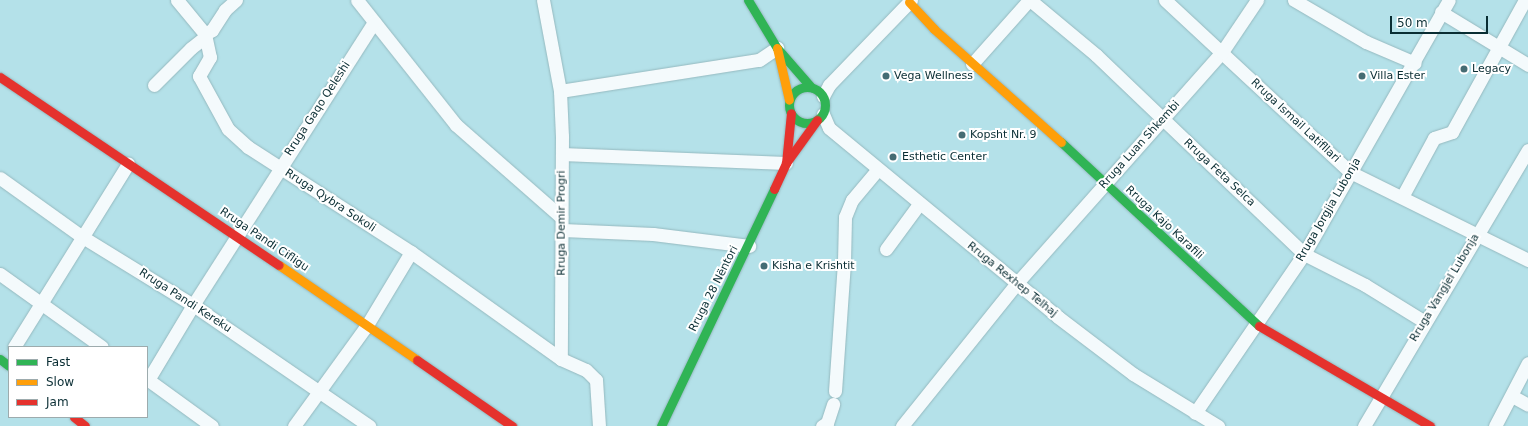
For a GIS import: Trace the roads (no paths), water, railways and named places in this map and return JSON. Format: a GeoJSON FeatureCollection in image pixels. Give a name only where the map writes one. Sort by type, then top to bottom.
{"type":"FeatureCollection","features":[{"type":"Feature","properties":{"kind":"street"},"geometry":{"type":"LineString","coordinates":[[177,0],[204,36]]}},
{"type":"Feature","properties":{"kind":"street"},"geometry":{"type":"LineString","coordinates":[[154,85],[190,48],[212,30],[225,10],[236,0]]}},
{"type":"Feature","properties":{"kind":"street"},"geometry":{"type":"LineString","coordinates":[[357,0],[456,125],[561,217]]}},
{"type":"Feature","properties":{"kind":"street","name":"Rruga Demir Progri"},"geometry":{"type":"LineString","coordinates":[[543,0],[560,91],[562,154],[561,217],[563,230],[561,359]]}},
{"type":"Feature","properties":{"kind":"street"},"geometry":{"type":"LineString","coordinates":[[748,0],[776,48],[811,87],[823,96]]}},
{"type":"Feature","properties":{"kind":"street"},"geometry":{"type":"LineString","coordinates":[[972,64],[1029,0]]}},
{"type":"Feature","properties":{"kind":"street","name":"Rruga Feta Selca"},"geometry":{"type":"LineString","coordinates":[[1029,0],[1096,55],[1162,121],[1236,187],[1304,254],[1364,285],[1425,322]]}},
{"type":"Feature","properties":{"kind":"street","name":"Rruga Ismail Latifllari"},"geometry":{"type":"LineString","coordinates":[[1165,0],[1350,172],[1528,260]]}},
{"type":"Feature","properties":{"kind":"street","name":"Rruga Luan Shkembi"},"geometry":{"type":"LineString","coordinates":[[902,426],[1016,284],[1222,52],[1256,0]]}},
{"type":"Feature","properties":{"kind":"street"},"geometry":{"type":"LineString","coordinates":[[1294,0],[1366,42],[1415,63]]}},
{"type":"Feature","properties":{"kind":"street","name":"Rruga Jorgjia Lubonja"},"geometry":{"type":"LineString","coordinates":[[1195,413],[1257,325],[1304,254],[1350,172],[1415,63],[1441,12],[1449,0]]}},
{"type":"Feature","properties":{"kind":"street"},"geometry":{"type":"LineString","coordinates":[[1402,197],[1434,138],[1452,132],[1498,46],[1525,0]]}},
{"type":"Feature","properties":{"kind":"street"},"geometry":{"type":"LineString","coordinates":[[776,48],[791,113],[798,120],[807,123],[820,117],[823,96],[829,85],[910,1]]}},
{"type":"Feature","properties":{"kind":"street","name":"Rruga Kajo Karafili"},"geometry":{"type":"LineString","coordinates":[[910,1],[972,64],[1037,120],[1257,325],[1430,426]]}},
{"type":"Feature","properties":{"kind":"street"},"geometry":{"type":"LineString","coordinates":[[1441,12],[1528,65]]}},
{"type":"Feature","properties":{"kind":"street","name":"Rruga Gaqo Qeleshi"},"geometry":{"type":"LineString","coordinates":[[148,380],[193,305],[374,22]]}},
{"type":"Feature","properties":{"kind":"street","name":"Rruga Qybra Sokoli"},"geometry":{"type":"LineString","coordinates":[[204,36],[210,48],[210,57],[199,76],[228,129],[280,168],[411,252],[561,359]]}},
{"type":"Feature","properties":{"kind":"street"},"geometry":{"type":"LineString","coordinates":[[560,91],[759,60],[776,48]]}},
{"type":"Feature","properties":{"kind":"street","name":"Rruga Pandi Cifligu"},"geometry":{"type":"LineString","coordinates":[[2,84],[128,164],[237,236],[512,426]]}},
{"type":"Feature","properties":{"kind":"street"},"geometry":{"type":"LineString","coordinates":[[789,100],[798,89],[811,87]]}},
{"type":"Feature","properties":{"kind":"street","name":"Rruga 28 Nëntori"},"geometry":{"type":"LineString","coordinates":[[786,163],[791,113]]}},
{"type":"Feature","properties":{"kind":"street","name":"Rruga 28 Nëntori"},"geometry":{"type":"LineString","coordinates":[[661,426],[750,246],[786,163],[820,117]]}},
{"type":"Feature","properties":{"kind":"street","name":"Rruga Rexhep Telhaj"},"geometry":{"type":"LineString","coordinates":[[820,117],[829,128],[1016,284],[1133,374],[1218,426]]}},
{"type":"Feature","properties":{"kind":"street","name":"Rruga Vangjel Lubonja"},"geometry":{"type":"LineString","coordinates":[[1364,426],[1379,397],[1528,150]]}},
{"type":"Feature","properties":{"kind":"street"},"geometry":{"type":"LineString","coordinates":[[562,154],[786,163]]}},
{"type":"Feature","properties":{"kind":"street"},"geometry":{"type":"LineString","coordinates":[[15,346],[128,164]]}},
{"type":"Feature","properties":{"kind":"street"},"geometry":{"type":"LineString","coordinates":[[822,426],[827,423],[834,397],[844,262],[845,217],[852,200],[878,169]]}},
{"type":"Feature","properties":{"kind":"street","name":"Rruga Pandi Kereku"},"geometry":{"type":"LineString","coordinates":[[0,178],[82,236],[193,305],[320,390],[369,426]]}},
{"type":"Feature","properties":{"kind":"street"},"geometry":{"type":"LineString","coordinates":[[886,249],[920,204]]}},
{"type":"Feature","properties":{"kind":"street"},"geometry":{"type":"LineString","coordinates":[[563,230],[653,234],[750,246]]}},
{"type":"Feature","properties":{"kind":"street"},"geometry":{"type":"LineString","coordinates":[[294,426],[367,325],[411,252]]}},
{"type":"Feature","properties":{"kind":"street"},"geometry":{"type":"LineString","coordinates":[[0,274],[101,346]]}},
{"type":"Feature","properties":{"kind":"street"},"geometry":{"type":"LineString","coordinates":[[561,359],[586,370],[596,380],[599,426]]}},
{"type":"Feature","properties":{"kind":"street"},"geometry":{"type":"LineString","coordinates":[[1495,426],[1528,363]]}},
{"type":"Feature","properties":{"kind":"street"},"geometry":{"type":"LineString","coordinates":[[148,380],[212,426]]}},
{"type":"Feature","properties":{"kind":"street"},"geometry":{"type":"LineString","coordinates":[[1512,396],[1528,405]]}},
{"type":"Feature","properties":{"kind":"street"},"geometry":{"type":"LineString","coordinates":[[75,418],[85,426]]}},
{"type":"Feature","properties":{"kind":"place","name":"Legacy"},"geometry":{"type":"Point","coordinates":[1464,69]}},
{"type":"Feature","properties":{"kind":"place","name":"Vega Wellness"},"geometry":{"type":"Point","coordinates":[886,76]}},
{"type":"Feature","properties":{"kind":"place","name":"Villa Ester"},"geometry":{"type":"Point","coordinates":[1362,76]}},
{"type":"Feature","properties":{"kind":"place","name":"Kopsht Nr. 9"},"geometry":{"type":"Point","coordinates":[962,135]}},
{"type":"Feature","properties":{"kind":"place","name":"Esthetic Center"},"geometry":{"type":"Point","coordinates":[893,157]}},
{"type":"Feature","properties":{"kind":"place","name":"Kisha e Krishtit"},"geometry":{"type":"Point","coordinates":[764,266]}}]}
